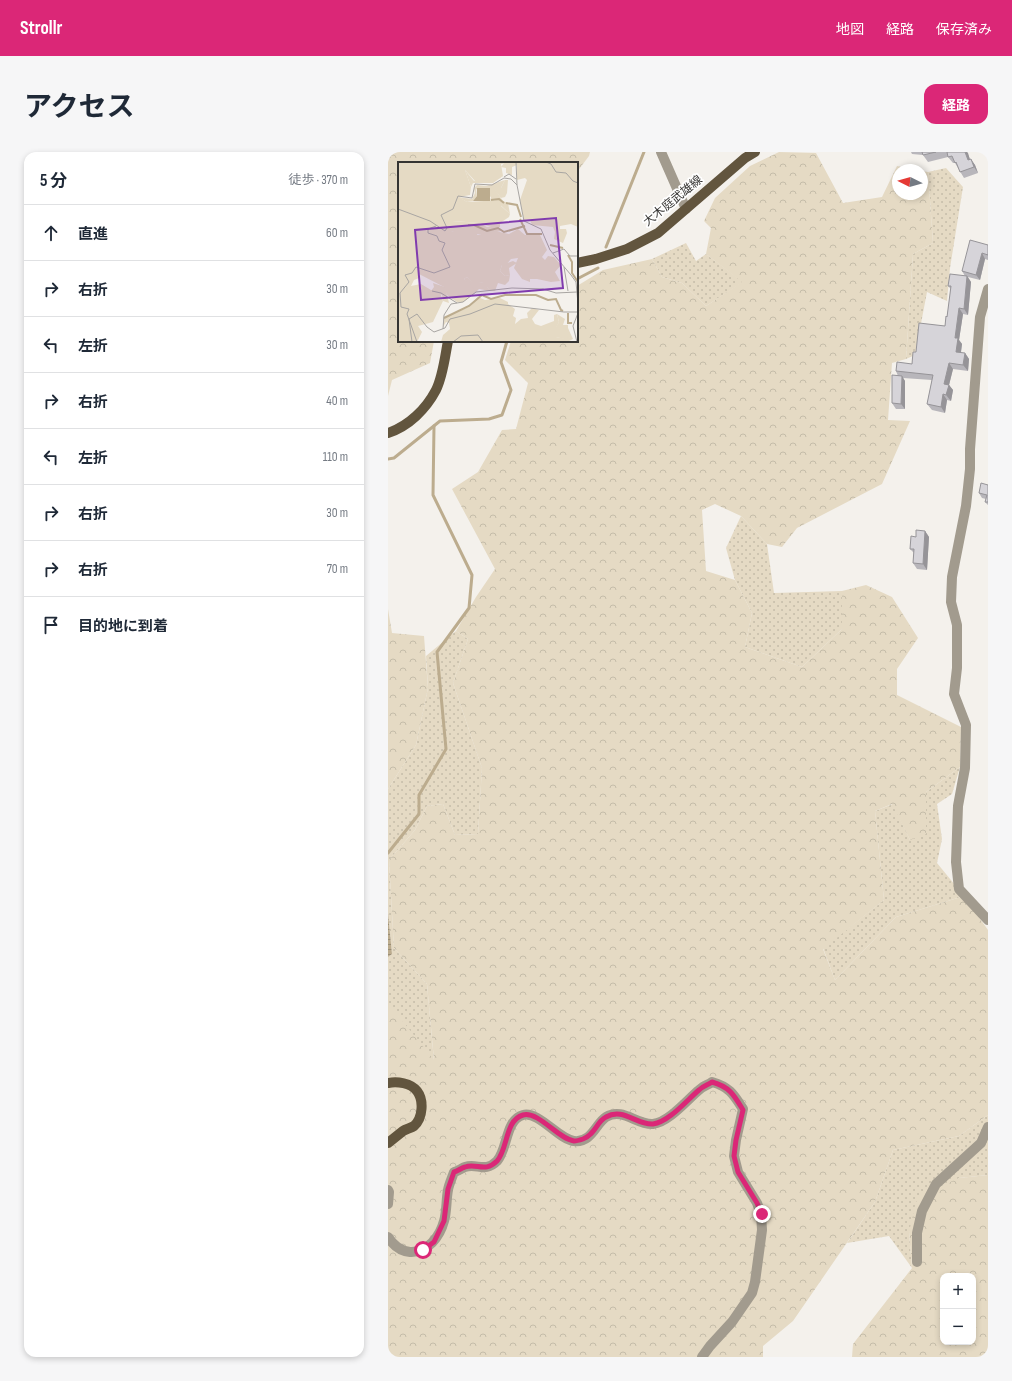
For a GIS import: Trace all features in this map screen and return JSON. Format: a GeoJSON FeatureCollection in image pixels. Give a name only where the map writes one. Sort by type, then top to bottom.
{"type":"FeatureCollection","features":[{"type":"Feature","properties":{"kind":"main road","name":"大木庭武雄線"},"geometry":{"type":"LineString","coordinates":[[578,263],[627,250],[658,233],[745,158],[755,152]]}},
{"type":"Feature","properties":{"kind":"main road"},"geometry":{"type":"LineString","coordinates":[[388,433],[405,425],[424,408],[436,389],[448,342]]}},
{"type":"Feature","properties":{"kind":"main road"},"geometry":{"type":"LineString","coordinates":[[388,1083],[393,1082],[409,1084],[417,1090],[422,1103],[421,1116],[414,1126],[388,1143]]}},
{"type":"Feature","properties":{"kind":"street"},"geometry":{"type":"LineString","coordinates":[[661,152],[686,209]]}},
{"type":"Feature","properties":{"kind":"street"},"geometry":{"type":"LineString","coordinates":[[988,289],[980,317],[970,449],[970,469],[966,506],[952,577],[950,602],[956,625],[957,668],[954,694],[966,726],[965,768],[958,806],[956,862],[959,889],[988,920]]}},
{"type":"Feature","properties":{"kind":"street"},"geometry":{"type":"LineString","coordinates":[[388,1236],[393,1244],[405,1251],[414,1252],[423,1250],[434,1242],[444,1221],[448,1189],[454,1172],[466,1166],[486,1168],[496,1162],[500,1156],[512,1124],[520,1117],[525,1115],[532,1116],[566,1138],[575,1141],[590,1136],[605,1117],[616,1113],[645,1123],[653,1124],[665,1119],[685,1104],[700,1088],[712,1082],[723,1085],[732,1093],[743,1110],[734,1156],[738,1172],[762,1214],[762,1230],[755,1282],[752,1293],[732,1322],[702,1357]]}},
{"type":"Feature","properties":{"kind":"street"},"geometry":{"type":"LineString","coordinates":[[917,1262],[917,1233],[922,1211],[936,1184],[981,1143],[988,1127]]}},
{"type":"Feature","properties":{"kind":"street"},"geometry":{"type":"LineString","coordinates":[[388,1190],[388,1204]]}},
{"type":"Feature","properties":{"kind":"green space"},"geometry":{"type":"Polygon","coordinates":[[[388,152],[590,152],[589,156],[578,171],[578,162],[398,162],[398,342],[434,342],[430,363],[392,380],[388,396],[388,152]]]}},
{"type":"Feature","properties":{"kind":"green space"},"geometry":{"type":"Polygon","coordinates":[[[779,152],[816,153],[843,203],[882,197],[892,176],[892,200],[928,200],[928,172],[933,243],[913,254],[906,359],[892,363],[888,420],[910,421],[882,484],[797,528],[782,547],[767,544],[741,516],[715,504],[702,510],[706,571],[735,580],[752,613],[745,647],[802,667],[842,629],[842,591],[866,585],[892,597],[918,638],[897,669],[897,695],[961,727],[960,767],[926,792],[926,834],[910,840],[892,804],[875,811],[884,900],[823,949],[835,980],[896,917],[964,896],[988,930],[988,1115],[959,1136],[893,1150],[875,1202],[793,1321],[763,1346],[763,1357],[388,1357],[388,1009],[392,1008],[434,1060],[427,984],[394,948],[389,860],[415,830],[427,806],[443,804],[455,835],[478,834],[482,768],[453,683],[468,639],[456,631],[495,569],[452,489],[478,472],[502,430],[516,429],[528,383],[505,360],[511,342],[578,342],[578,285],[603,270],[652,259],[662,277],[682,283],[706,306],[742,282],[706,254],[711,228],[704,221],[715,198],[750,166],[779,152]]]}},
{"type":"Feature","properties":{"kind":"green space"},"geometry":{"type":"Polygon","coordinates":[[[946,168],[963,187],[950,268],[947,301],[927,292],[915,355],[906,359],[913,254],[933,243],[928,172],[946,168]]]}},
{"type":"Feature","properties":{"kind":"green space"},"geometry":{"type":"Polygon","coordinates":[[[686,243],[696,261],[706,254],[743,282],[706,306],[682,283],[662,277],[652,259],[686,243]]]}},
{"type":"Feature","properties":{"kind":"green space"},"geometry":{"type":"Polygon","coordinates":[[[741,516],[767,544],[774,593],[842,591],[842,629],[802,667],[745,647],[752,613],[735,580],[726,548],[741,516]]]}},
{"type":"Feature","properties":{"kind":"green space"},"geometry":{"type":"Polygon","coordinates":[[[388,609],[392,633],[424,636],[428,688],[416,745],[388,789],[388,609]]]}},
{"type":"Feature","properties":{"kind":"green space"},"geometry":{"type":"Polygon","coordinates":[[[456,631],[468,639],[453,683],[482,768],[478,834],[455,835],[443,804],[427,806],[415,830],[389,860],[394,948],[427,984],[434,1061],[392,1009],[388,1009],[388,957],[392,954],[388,913],[388,789],[416,745],[428,688],[426,656],[456,631]]]}},
{"type":"Feature","properties":{"kind":"green space"},"geometry":{"type":"Polygon","coordinates":[[[960,767],[952,794],[937,804],[942,839],[937,863],[964,896],[896,917],[835,980],[823,948],[884,900],[875,811],[893,804],[910,840],[926,792],[960,767]]]}},
{"type":"Feature","properties":{"kind":"green space"},"geometry":{"type":"Polygon","coordinates":[[[988,1115],[988,1175],[959,1178],[909,1232],[912,1268],[889,1236],[847,1243],[875,1202],[893,1150],[959,1136],[988,1115]]]}},
{"type":"Feature","properties":{"kind":"green space"},"geometry":{"type":"Polygon","coordinates":[[[988,1175],[988,1357],[852,1357],[853,1344],[912,1268],[909,1232],[917,1197],[959,1178],[988,1175]]]}},
{"type":"Feature","properties":{"kind":"shaded area"},"geometry":{"type":"Polygon","coordinates":[[[388,913],[392,954],[388,957],[388,913]]]}},
{"type":"Feature","properties":{"kind":"building"},"geometry":{"type":"Polygon","coordinates":[[[922,152],[936,152],[923,155],[922,152]]]}},
{"type":"Feature","properties":{"kind":"building"},"geometry":{"type":"Polygon","coordinates":[[[947,152],[965,152],[968,160],[971,159],[974,167],[960,172],[956,162],[955,163],[952,156],[948,157],[947,152]]]}},
{"type":"Feature","properties":{"kind":"building"},"geometry":{"type":"Polygon","coordinates":[[[970,240],[988,245],[988,255],[982,253],[976,275],[962,271],[970,240]]]}},
{"type":"Feature","properties":{"kind":"building"},"geometry":{"type":"Polygon","coordinates":[[[950,274],[967,276],[964,309],[959,308],[955,338],[958,338],[956,352],[965,353],[963,365],[949,363],[944,384],[949,385],[946,395],[943,394],[941,407],[927,404],[933,375],[896,371],[897,362],[912,364],[913,352],[916,352],[919,323],[945,326],[951,286],[948,286],[950,274]]]}},
{"type":"Feature","properties":{"kind":"building"},"geometry":{"type":"Polygon","coordinates":[[[892,375],[902,376],[901,404],[892,403],[892,375]]]}},
{"type":"Feature","properties":{"kind":"building"},"geometry":{"type":"Polygon","coordinates":[[[981,483],[988,485],[988,502],[985,502],[987,495],[979,493],[981,483]]]}},
{"type":"Feature","properties":{"kind":"building"},"geometry":{"type":"Polygon","coordinates":[[[916,530],[925,531],[923,564],[913,563],[914,549],[910,549],[911,536],[916,537],[916,530]]]}},
{"type":"Feature","properties":{"kind":"waterway"},"geometry":{"type":"LineString","coordinates":[[606,247],[644,152]]}},
{"type":"Feature","properties":{"kind":"waterway"},"geometry":{"type":"LineString","coordinates":[[578,278],[598,268]]}},
{"type":"Feature","properties":{"kind":"waterway"},"geometry":{"type":"LineString","coordinates":[[388,459],[394,458],[440,421],[489,419],[502,415],[511,390],[501,362],[507,342]]}},
{"type":"Feature","properties":{"kind":"waterway"},"geometry":{"type":"LineString","coordinates":[[388,853],[419,814],[419,795],[446,749],[437,652],[469,608],[472,575],[433,495],[434,426]]}},
{"type":"Feature","properties":{"kind":"route"},"geometry":{"type":"LineString","coordinates":[[423,1250],[434,1242],[444,1221],[448,1189],[454,1172],[466,1166],[486,1168],[496,1162],[500,1156],[512,1124],[520,1117],[525,1115],[532,1116],[566,1138],[575,1141],[581,1140],[590,1136],[605,1117],[616,1113],[645,1123],[653,1124],[665,1119],[685,1104],[700,1088],[712,1082],[723,1085],[732,1093],[743,1110],[734,1156],[738,1172],[762,1214]]}}]}
